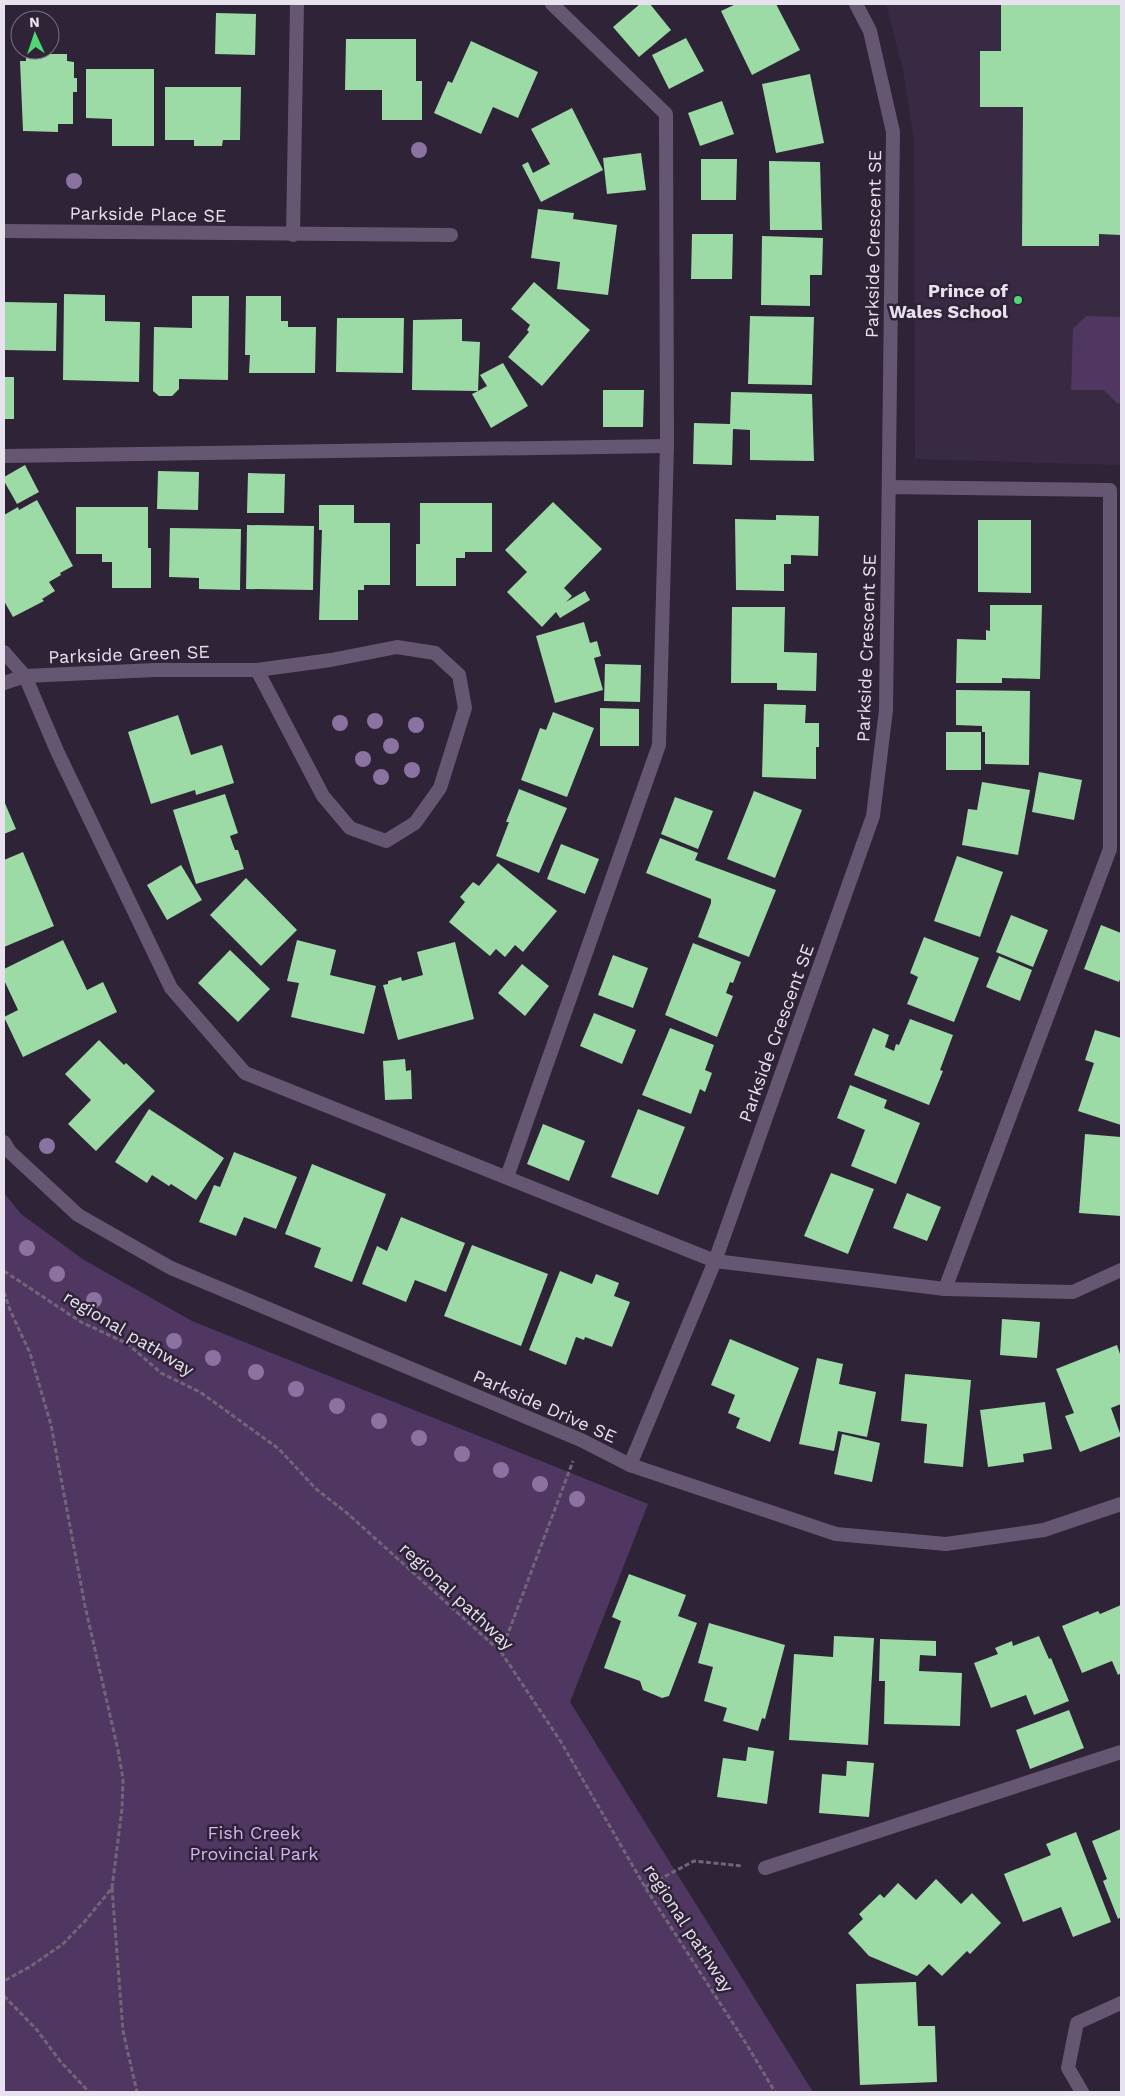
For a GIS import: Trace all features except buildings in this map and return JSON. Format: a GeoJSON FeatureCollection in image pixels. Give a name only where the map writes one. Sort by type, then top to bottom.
{"type":"FeatureCollection","features":[{"type":"Feature","properties":{"kind":"street"},"geometry":{"type":"LineString","coordinates":[[293,234],[297,4]]}},
{"type":"Feature","properties":{"kind":"street"},"geometry":{"type":"LineString","coordinates":[[507,1177],[659,745],[666,446],[666,114],[552,4]]}},
{"type":"Feature","properties":{"kind":"street","name":"Parkside Crescent SE"},"geometry":{"type":"LineString","coordinates":[[630,1465],[715,1260],[873,816],[886,710],[894,132],[870,31],[856,4]]}},
{"type":"Feature","properties":{"kind":"street","name":"Parkside Place SE"},"geometry":{"type":"LineString","coordinates":[[4,231],[451,235]]}},
{"type":"Feature","properties":{"kind":"street"},"geometry":{"type":"LineString","coordinates":[[4,456],[666,446]]}},
{"type":"Feature","properties":{"kind":"street"},"geometry":{"type":"LineString","coordinates":[[889,487],[1110,490],[1110,849],[944,1289]]}},
{"type":"Feature","properties":{"kind":"street","name":"Parkside Green SE"},"geometry":{"type":"LineString","coordinates":[[4,683],[25,676],[155,670],[257,670],[331,660],[398,647],[435,653],[459,675],[465,708],[440,788],[415,823],[386,841],[350,828],[323,796],[257,670]]}},
{"type":"Feature","properties":{"kind":"street"},"geometry":{"type":"LineString","coordinates":[[4,652],[25,676],[57,751],[171,988],[245,1073],[715,1260],[944,1289],[1073,1292],[1121,1270]]}},
{"type":"Feature","properties":{"kind":"street","name":"Parkside Drive SE"},"geometry":{"type":"LineString","coordinates":[[4,1142],[10,1152],[78,1215],[170,1268],[580,1440],[630,1465],[836,1534],[946,1544],[1044,1530],[1121,1504]]}},
{"type":"Feature","properties":{"kind":"street"},"geometry":{"type":"LineString","coordinates":[[765,1868],[1121,1752]]}},
{"type":"Feature","properties":{"kind":"street"},"geometry":{"type":"LineString","coordinates":[[1082,2092],[1068,2068],[1077,2022],[1121,2002]]}},
{"type":"Feature","properties":{"kind":"path","name":"regional pathway"},"geometry":{"type":"LineString","coordinates":[[4,1271],[82,1322],[128,1344],[161,1373],[200,1392],[279,1449],[316,1488],[348,1513],[501,1652],[561,1742],[645,1887],[747,2045],[775,2092]]}},
{"type":"Feature","properties":{"kind":"path"},"geometry":{"type":"LineString","coordinates":[[4,1292],[10,1310],[30,1353],[51,1425],[85,1606],[123,1779],[122,1809],[112,1888],[123,2031],[137,2092]]}},
{"type":"Feature","properties":{"kind":"path"},"geometry":{"type":"LineString","coordinates":[[501,1652],[580,1440]]}},
{"type":"Feature","properties":{"kind":"path"},"geometry":{"type":"LineString","coordinates":[[645,1887],[694,1861],[765,1868]]}},
{"type":"Feature","properties":{"kind":"path"},"geometry":{"type":"LineString","coordinates":[[4,1981],[31,1966],[63,1944],[86,1921],[112,1888]]}},
{"type":"Feature","properties":{"kind":"path"},"geometry":{"type":"LineString","coordinates":[[4,1996],[37,2030],[60,2061],[89,2092]]}},
{"type":"Feature","properties":{"kind":"shaded area","name":"Prince of Wales School"},"geometry":{"type":"Polygon","coordinates":[[[886,4],[1121,4],[1121,465],[915,459],[914,141],[903,69],[886,4]]]}},
{"type":"Feature","properties":{"kind":"green space"},"geometry":{"type":"Polygon","coordinates":[[[1086,316],[1121,317],[1121,402],[1118,404],[1104,390],[1071,390],[1073,329],[1086,316]]]}},
{"type":"Feature","properties":{"kind":"green space","name":"Fish Creek Provincial Park"},"geometry":{"type":"Polygon","coordinates":[[[4,1193],[21,1214],[84,1260],[192,1321],[648,1504],[570,1702],[813,2092],[4,2092],[4,1193]]]}},
{"type":"Feature","properties":{"kind":"place","name":"Prince of Wales School"},"geometry":{"type":"Point","coordinates":[1018,300]}}]}
